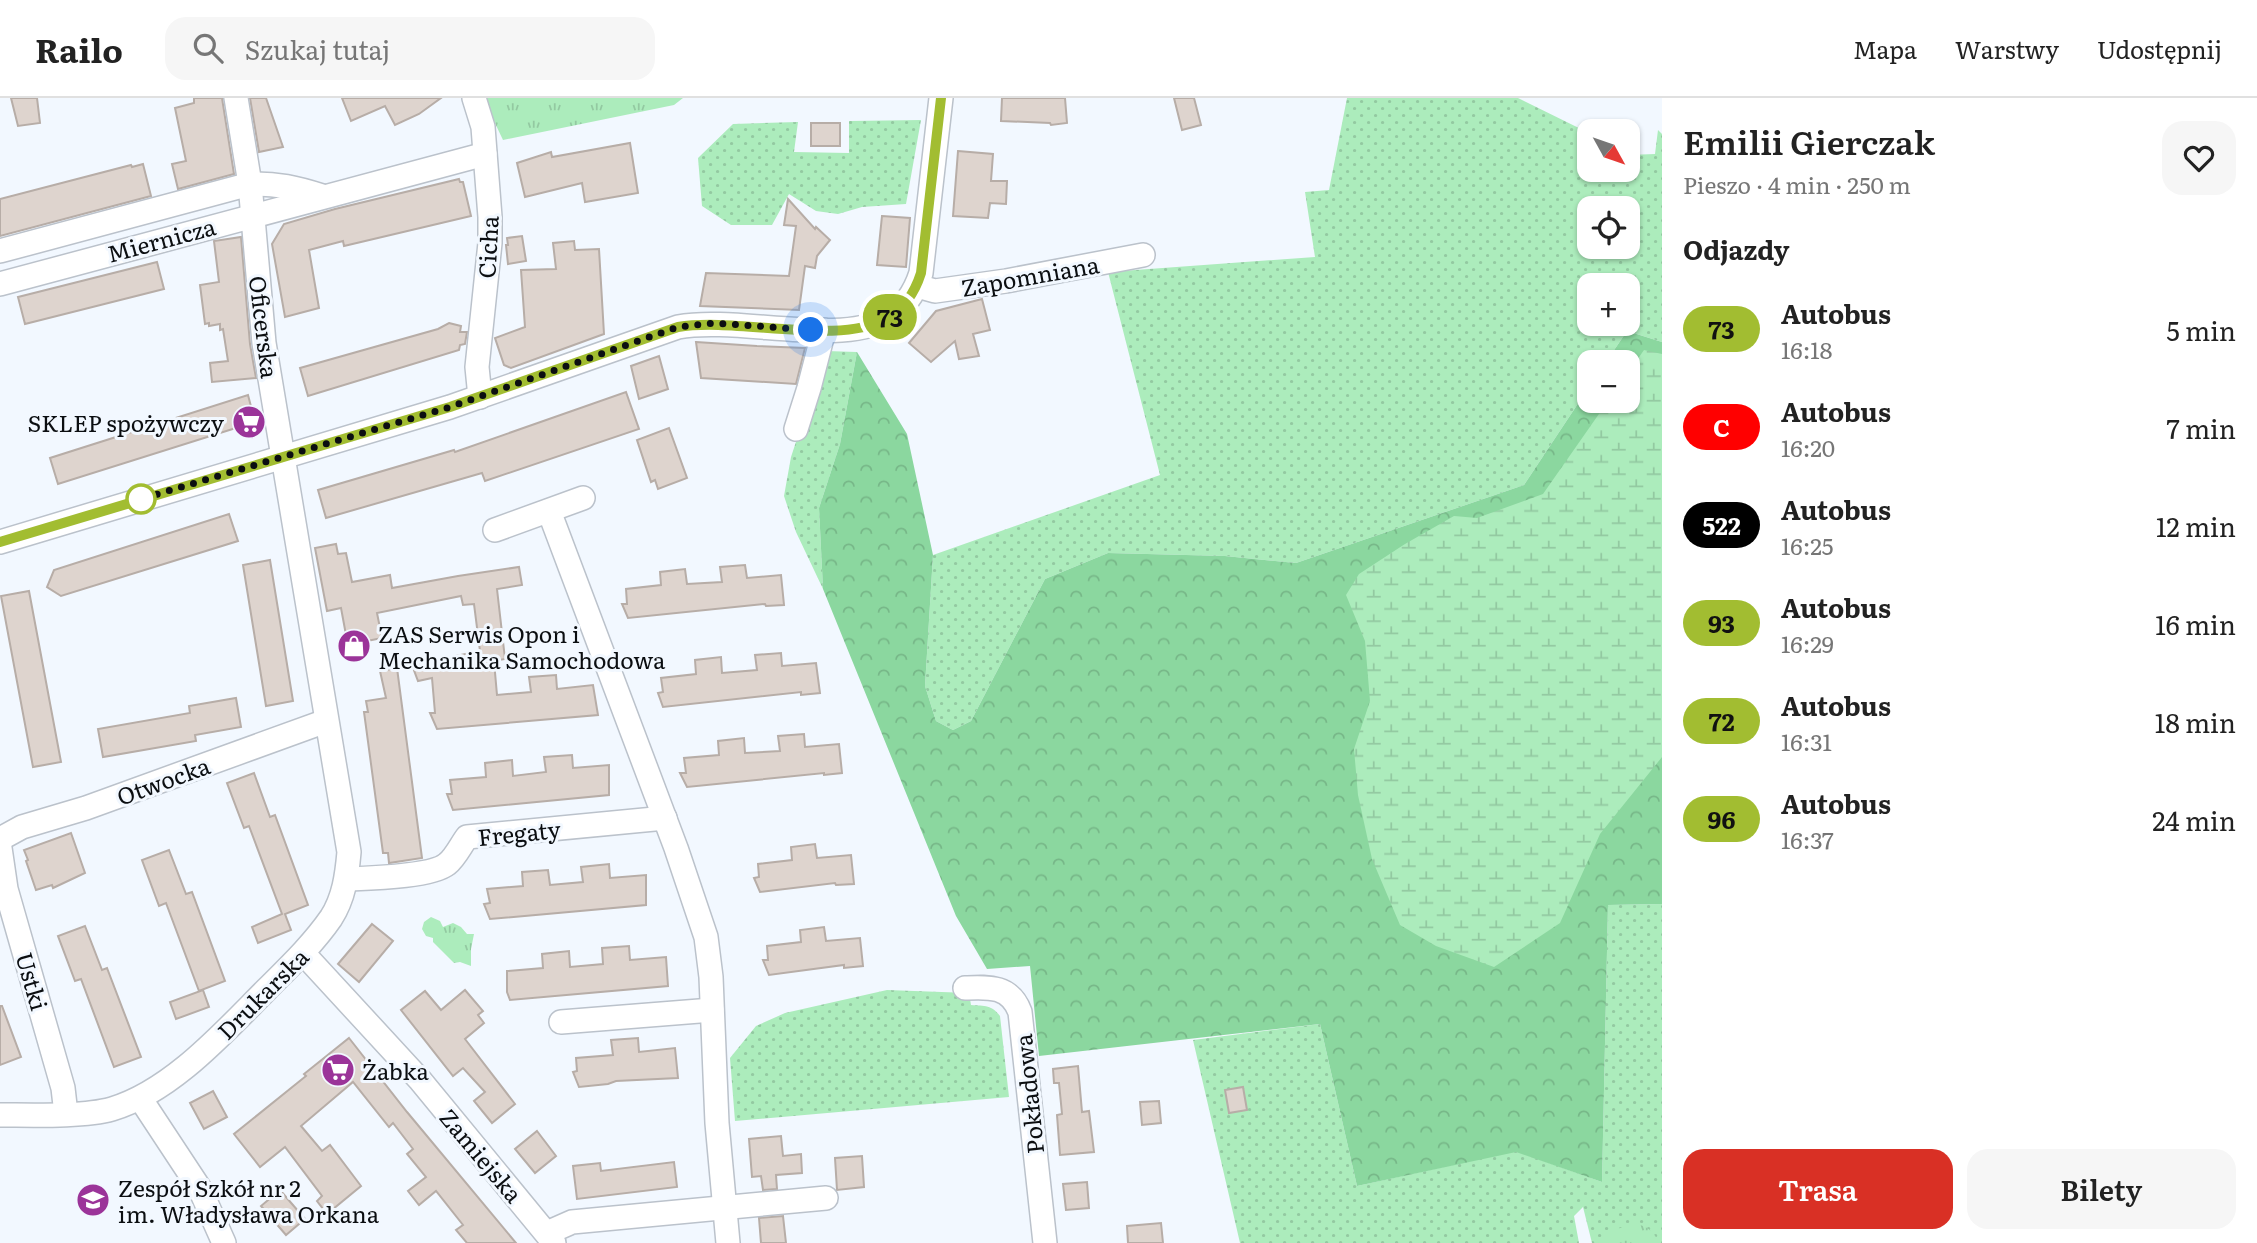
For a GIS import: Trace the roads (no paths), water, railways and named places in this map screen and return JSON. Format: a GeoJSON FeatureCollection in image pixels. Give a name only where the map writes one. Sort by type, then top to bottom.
{"type":"FeatureCollection","features":[{"type":"Feature","properties":{"kind":"street","name":"Oficerska"},"geometry":{"type":"LineString","coordinates":[[236,98],[250,184],[264,343],[326,721]]}},
{"type":"Feature","properties":{"kind":"street","name":"Cicha"},"geometry":{"type":"LineString","coordinates":[[474,98],[483,127],[490,243],[477,367],[481,397]]}},
{"type":"Feature","properties":{"kind":"street"},"geometry":{"type":"LineString","coordinates":[[0,542],[481,397],[678,327],[714,323],[824,330],[865,327],[887,319],[905,304],[917,286],[925,256],[941,98]]}},
{"type":"Feature","properties":{"kind":"street","name":"Miernicza"},"geometry":{"type":"LineString","coordinates":[[0,284],[485,154]]}},
{"type":"Feature","properties":{"kind":"street","name":"Miernicza"},"geometry":{"type":"LineString","coordinates":[[0,250],[250,184],[292,186],[323,196]]}},
{"type":"Feature","properties":{"kind":"street","name":"Zapomniana"},"geometry":{"type":"LineString","coordinates":[[917,286],[935,291],[1006,281],[1143,255]]}},
{"type":"Feature","properties":{"kind":"street"},"geometry":{"type":"LineString","coordinates":[[796,429],[824,330]]}},
{"type":"Feature","properties":{"kind":"street"},"geometry":{"type":"LineString","coordinates":[[495,530],[583,498]]}},
{"type":"Feature","properties":{"kind":"street"},"geometry":{"type":"LineString","coordinates":[[549,511],[697,905],[706,937],[717,1123],[728,1243]]}},
{"type":"Feature","properties":{"kind":"street","name":"Otwocka"},"geometry":{"type":"LineString","coordinates":[[0,839],[22,827],[86,807],[326,721]]}},
{"type":"Feature","properties":{"kind":"street","name":"Drukarska"},"geometry":{"type":"LineString","coordinates":[[0,1115],[109,1110],[141,1098],[209,1045],[303,953],[332,917],[341,899],[349,852],[326,721]]}},
{"type":"Feature","properties":{"kind":"street","name":"Fregaty"},"geometry":{"type":"LineString","coordinates":[[346,878],[376,878],[435,870],[447,864],[467,837],[664,818]]}},
{"type":"Feature","properties":{"kind":"street","name":"Ustki"},"geometry":{"type":"LineString","coordinates":[[0,848],[6,889],[63,1088],[66,1114]]}},
{"type":"Feature","properties":{"kind":"street","name":"Zamiejska"},"geometry":{"type":"LineString","coordinates":[[303,953],[401,1058],[551,1238],[572,1222],[826,1198]]}},
{"type":"Feature","properties":{"kind":"street","name":"Pokładowa"},"geometry":{"type":"LineString","coordinates":[[964,988],[988,987],[1002,990],[1014,1000],[1020,1012],[1045,1243]]}},
{"type":"Feature","properties":{"kind":"street"},"geometry":{"type":"LineString","coordinates":[[561,1022],[712,1010]]}},
{"type":"Feature","properties":{"kind":"street"},"geometry":{"type":"LineString","coordinates":[[141,1098],[200,1189],[224,1243]]}},
{"type":"Feature","properties":{"kind":"place","name":"SKLEP spożywczy"},"geometry":{"type":"Point","coordinates":[249,422]}},
{"type":"Feature","properties":{"kind":"place","name":"ZAS Serwis Opon i Mechanika Samochodowa"},"geometry":{"type":"Point","coordinates":[354,646]}},
{"type":"Feature","properties":{"kind":"place","name":"Żabka"},"geometry":{"type":"Point","coordinates":[338,1070]}},
{"type":"Feature","properties":{"kind":"place","name":"Zespół Szkół nr 2 im. Władysława Orkana"},"geometry":{"type":"Point","coordinates":[93,1200]}}]}
